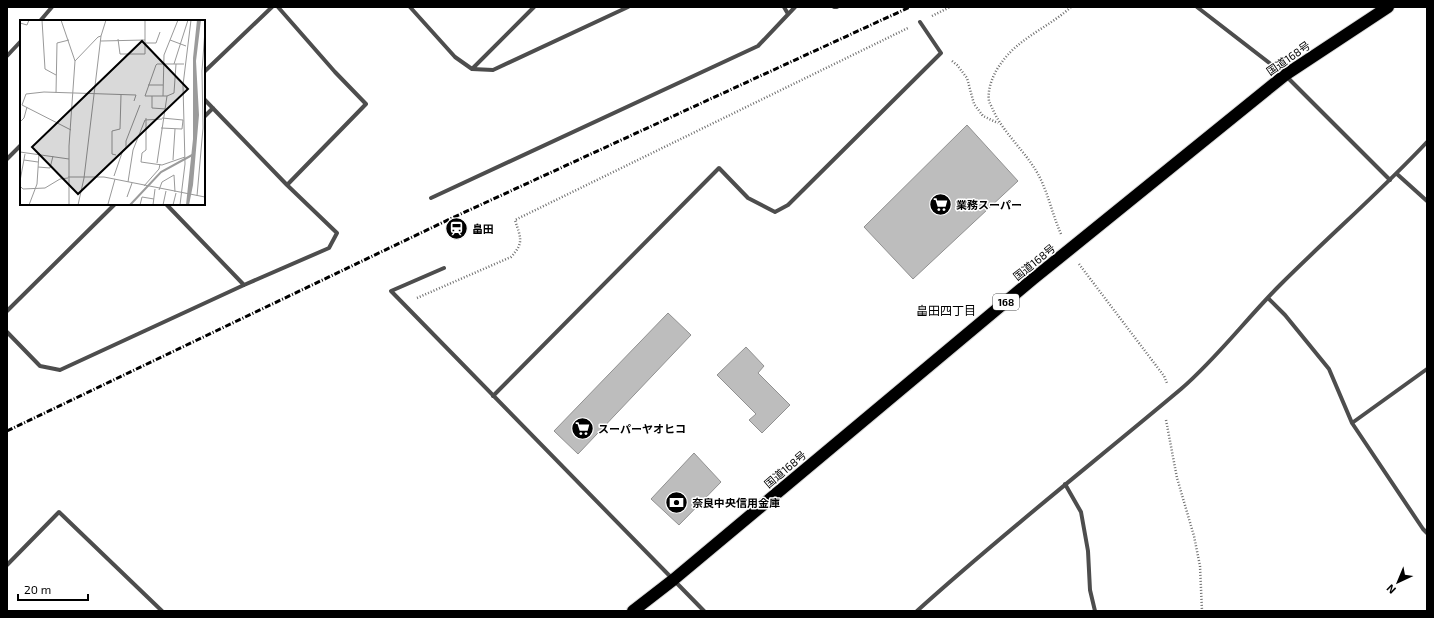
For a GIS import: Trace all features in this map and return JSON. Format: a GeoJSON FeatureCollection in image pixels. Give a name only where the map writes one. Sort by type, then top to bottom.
{"type":"FeatureCollection","features":[{"type":"Feature","properties":{"kind":"highway","name":"国道168号"},"geometry":{"type":"LineString","coordinates":[[633,611],[673,580],[1068,251],[1285,75],[1388,7]]}},
{"type":"Feature","properties":{"kind":"street"},"geometry":{"type":"LineString","coordinates":[[41,20],[52,7]]}},
{"type":"Feature","properties":{"kind":"street"},"geometry":{"type":"LineString","coordinates":[[205,71],[272,7]]}},
{"type":"Feature","properties":{"kind":"street"},"geometry":{"type":"LineString","coordinates":[[278,7],[335,72],[366,104],[287,184]]}},
{"type":"Feature","properties":{"kind":"street"},"geometry":{"type":"LineString","coordinates":[[410,7],[455,56],[472,69],[493,70],[628,7]]}},
{"type":"Feature","properties":{"kind":"street"},"geometry":{"type":"LineString","coordinates":[[472,69],[534,7]]}},
{"type":"Feature","properties":{"kind":"street"},"geometry":{"type":"LineString","coordinates":[[784,7],[788,14]]}},
{"type":"Feature","properties":{"kind":"street"},"geometry":{"type":"LineString","coordinates":[[431,198],[758,46],[795,7]]}},
{"type":"Feature","properties":{"kind":"street"},"geometry":{"type":"LineString","coordinates":[[1197,7],[1285,75],[1390,180]]}},
{"type":"Feature","properties":{"kind":"street"},"geometry":{"type":"LineString","coordinates":[[493,396],[719,168],[748,198],[775,212],[788,205],[941,53],[920,22]]}},
{"type":"Feature","properties":{"kind":"street"},"geometry":{"type":"LineString","coordinates":[[7,56],[20,42]]}},
{"type":"Feature","properties":{"kind":"street"},"geometry":{"type":"LineString","coordinates":[[7,332],[40,366],[60,370],[244,285],[329,248],[337,233],[205,100]]}},
{"type":"Feature","properties":{"kind":"street"},"geometry":{"type":"LineString","coordinates":[[205,116],[213,108]]}},
{"type":"Feature","properties":{"kind":"street"},"geometry":{"type":"LineString","coordinates":[[917,611],[944,586],[1065,484],[1182,388],[1208,363],[1268,298],[1328,238],[1397,174],[1427,142]]}},
{"type":"Feature","properties":{"kind":"street"},"geometry":{"type":"LineString","coordinates":[[7,159],[20,146]]}},
{"type":"Feature","properties":{"kind":"street"},"geometry":{"type":"LineString","coordinates":[[1397,174],[1427,201]]}},
{"type":"Feature","properties":{"kind":"street"},"geometry":{"type":"LineString","coordinates":[[7,311],[114,205]]}},
{"type":"Feature","properties":{"kind":"street"},"geometry":{"type":"LineString","coordinates":[[167,205],[244,285]]}},
{"type":"Feature","properties":{"kind":"street"},"geometry":{"type":"LineString","coordinates":[[444,268],[391,291],[704,611]]}},
{"type":"Feature","properties":{"kind":"street"},"geometry":{"type":"LineString","coordinates":[[1268,298],[1285,315],[1329,369],[1352,423],[1427,533]]}},
{"type":"Feature","properties":{"kind":"street"},"geometry":{"type":"LineString","coordinates":[[1352,423],[1427,369]]}},
{"type":"Feature","properties":{"kind":"street"},"geometry":{"type":"LineString","coordinates":[[1065,484],[1081,512],[1088,551],[1090,590],[1095,611]]}},
{"type":"Feature","properties":{"kind":"street"},"geometry":{"type":"LineString","coordinates":[[7,565],[59,512],[162,611]]}},
{"type":"Feature","properties":{"kind":"path"},"geometry":{"type":"LineString","coordinates":[[403,303],[511,257],[519,248],[520,238],[515,220],[950,7]]}},
{"type":"Feature","properties":{"kind":"path"},"geometry":{"type":"LineString","coordinates":[[1070,7],[1015,48],[1002,61],[990,86],[989,102],[999,123],[1030,161],[1041,180],[1054,219],[1068,251],[1164,376],[1169,387],[1166,400],[1166,424],[1177,478],[1194,536],[1200,566],[1202,611]]}},
{"type":"Feature","properties":{"kind":"path"},"geometry":{"type":"LineString","coordinates":[[941,53],[957,65],[967,78],[974,104],[978,110],[983,116],[999,123]]}},
{"type":"Feature","properties":{"kind":"building","name":"業務スーパー"},"geometry":{"type":"Polygon","coordinates":[[[967,125],[1018,181],[913,279],[864,227],[967,125]]]}},
{"type":"Feature","properties":{"kind":"building"},"geometry":{"type":"Polygon","coordinates":[[[668,313],[691,335],[578,454],[554,431],[668,313]]]}},
{"type":"Feature","properties":{"kind":"building"},"geometry":{"type":"Polygon","coordinates":[[[746,347],[764,366],[758,373],[790,405],[762,433],[749,420],[756,414],[717,375],[746,347]]]}},
{"type":"Feature","properties":{"kind":"building"},"geometry":{"type":"Polygon","coordinates":[[[694,453],[721,482],[679,525],[651,499],[694,453]]]}},
{"type":"Feature","properties":{"kind":"railway"},"geometry":{"type":"LineString","coordinates":[[7,431],[452,218],[910,7]]}},
{"type":"Feature","properties":{"kind":"place","name":"業務スーパー"},"geometry":{"type":"Point","coordinates":[940,204]}},
{"type":"Feature","properties":{"kind":"place","name":"畠田"},"geometry":{"type":"Point","coordinates":[457,228]}},
{"type":"Feature","properties":{"kind":"place","name":"スーパーヤオヒコ"},"geometry":{"type":"Point","coordinates":[582,428]}},
{"type":"Feature","properties":{"kind":"place","name":"奈良中央信用金庫"},"geometry":{"type":"Point","coordinates":[677,502]}},
{"type":"Feature","properties":{"kind":"district","name":"畠田四丁目"},"geometry":{"type":"Point","coordinates":[946,310]}}]}
